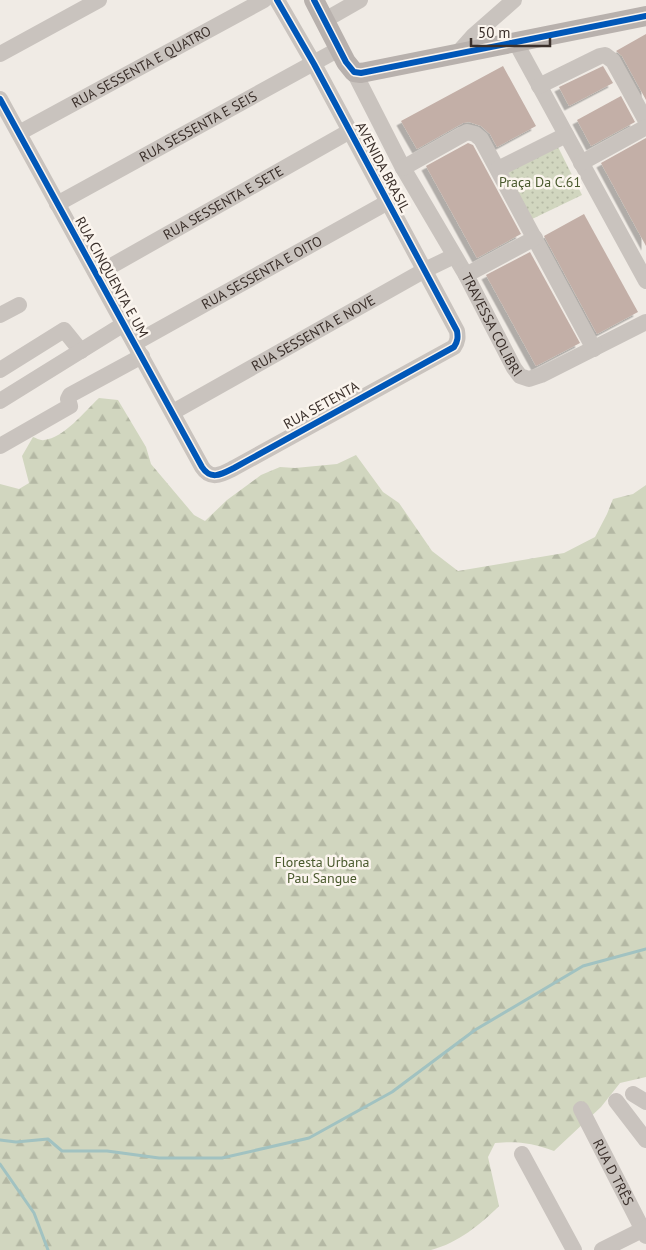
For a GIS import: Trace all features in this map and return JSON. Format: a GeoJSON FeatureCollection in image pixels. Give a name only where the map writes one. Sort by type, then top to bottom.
{"type":"FeatureCollection","features":[{"type":"Feature","properties":{"kind":"main road"},"geometry":{"type":"LineString","coordinates":[[314,0],[346,61],[361,73],[646,16]]}},
{"type":"Feature","properties":{"kind":"street"},"geometry":{"type":"LineString","coordinates":[[0,54],[99,0]]}},
{"type":"Feature","properties":{"kind":"street","name":"RUA SESSENTA E QUATRO"},"geometry":{"type":"LineString","coordinates":[[19,133],[264,0]]}},
{"type":"Feature","properties":{"kind":"street","name":"AVENIDA BRASIL"},"geometry":{"type":"LineString","coordinates":[[277,0],[350,130],[457,331],[457,343],[454,347]]}},
{"type":"Feature","properties":{"kind":"street"},"geometry":{"type":"LineString","coordinates":[[325,20],[360,0]]}},
{"type":"Feature","properties":{"kind":"street"},"geometry":{"type":"LineString","coordinates":[[456,55],[473,36],[514,0]]}},
{"type":"Feature","properties":{"kind":"street"},"geometry":{"type":"LineString","coordinates":[[516,42],[566,136],[644,274]]}},
{"type":"Feature","properties":{"kind":"street"},"geometry":{"type":"LineString","coordinates":[[539,86],[605,55],[613,61],[646,121]]}},
{"type":"Feature","properties":{"kind":"street","name":"RUA SESSENTA E SEIS"},"geometry":{"type":"LineString","coordinates":[[57,204],[314,64],[346,61]]}},
{"type":"Feature","properties":{"kind":"street","name":"TRAVESSA COLIBRI"},"geometry":{"type":"LineString","coordinates":[[346,61],[403,168],[466,276],[514,368],[524,379],[529,380],[541,375],[646,322]]}},
{"type":"Feature","properties":{"kind":"street","name":"RUA CINQUENTA E UM"},"geometry":{"type":"LineString","coordinates":[[0,99],[139,349],[202,467]]}},
{"type":"Feature","properties":{"kind":"street"},"geometry":{"type":"LineString","coordinates":[[581,163],[646,127]]}},
{"type":"Feature","properties":{"kind":"street","name":"RUA SESSENTA E SETE"},"geometry":{"type":"LineString","coordinates":[[97,274],[350,130]]}},
{"type":"Feature","properties":{"kind":"street"},"geometry":{"type":"LineString","coordinates":[[403,168],[467,132],[475,134],[481,139],[594,349]]}},
{"type":"Feature","properties":{"kind":"street"},"geometry":{"type":"LineString","coordinates":[[498,169],[566,136]]}},
{"type":"Feature","properties":{"kind":"street","name":"RUA SESSENTA E OITO"},"geometry":{"type":"LineString","coordinates":[[0,446],[70,406],[68,399],[70,396],[139,349],[388,202]]}},
{"type":"Feature","properties":{"kind":"street"},"geometry":{"type":"LineString","coordinates":[[466,276],[535,238]]}},
{"type":"Feature","properties":{"kind":"street","name":"RUA SESSENTA E NOVE"},"geometry":{"type":"LineString","coordinates":[[173,412],[425,270],[454,256]]}},
{"type":"Feature","properties":{"kind":"street"},"geometry":{"type":"LineString","coordinates":[[0,315],[19,305]]}},
{"type":"Feature","properties":{"kind":"street"},"geometry":{"type":"LineString","coordinates":[[0,401],[124,324]]}},
{"type":"Feature","properties":{"kind":"street"},"geometry":{"type":"LineString","coordinates":[[0,370],[64,330],[81,351]]}},
{"type":"Feature","properties":{"kind":"street","name":"RUA SETENTA"},"geometry":{"type":"LineString","coordinates":[[202,467],[209,475],[222,474],[454,347]]}},
{"type":"Feature","properties":{"kind":"street"},"geometry":{"type":"LineString","coordinates":[[616,1101],[646,1140]]}},
{"type":"Feature","properties":{"kind":"street","name":"RUA D TRÊS"},"geometry":{"type":"LineString","coordinates":[[581,1110],[645,1232]]}},
{"type":"Feature","properties":{"kind":"street"},"geometry":{"type":"LineString","coordinates":[[522,1154],[574,1250]]}},
{"type":"Feature","properties":{"kind":"street"},"geometry":{"type":"LineString","coordinates":[[602,1250],[645,1232]]}},
{"type":"Feature","properties":{"kind":"green space","name":"Praça Da C.61"},"geometry":{"type":"Polygon","coordinates":[[[556,143],[582,195],[528,221],[500,170],[556,143]]]}},
{"type":"Feature","properties":{"kind":"green space","name":"Floresta Urbana Pau Sangue"},"geometry":{"type":"Polygon","coordinates":[[[99,398],[118,400],[146,447],[151,464],[194,515],[205,521],[227,500],[261,475],[280,467],[295,468],[337,464],[356,455],[383,492],[399,503],[432,551],[458,571],[564,553],[595,537],[613,499],[633,494],[646,485],[646,1077],[620,1083],[601,1107],[554,1151],[525,1143],[495,1143],[488,1157],[499,1206],[460,1238],[441,1247],[431,1250],[0,1250],[0,484],[19,489],[29,483],[22,456],[33,437],[43,440],[59,434],[74,423],[99,398]]]}},
{"type":"Feature","properties":{"kind":"building"},"geometry":{"type":"Polygon","coordinates":[[[646,34],[646,100],[622,56],[616,51],[646,34]]]}},
{"type":"Feature","properties":{"kind":"building"},"geometry":{"type":"Polygon","coordinates":[[[503,66],[536,126],[497,147],[490,134],[481,126],[469,122],[463,123],[417,149],[401,121],[503,66]]]}},
{"type":"Feature","properties":{"kind":"building"},"geometry":{"type":"Polygon","coordinates":[[[603,66],[613,83],[569,106],[559,87],[603,66]]]}},
{"type":"Feature","properties":{"kind":"building"},"geometry":{"type":"Polygon","coordinates":[[[621,96],[635,122],[591,146],[577,120],[621,96]]]}},
{"type":"Feature","properties":{"kind":"building"},"geometry":{"type":"Polygon","coordinates":[[[646,138],[646,246],[601,163],[646,138]]]}},
{"type":"Feature","properties":{"kind":"building"},"geometry":{"type":"Polygon","coordinates":[[[468,143],[473,145],[521,234],[477,258],[426,166],[468,143]]]}},
{"type":"Feature","properties":{"kind":"building"},"geometry":{"type":"Polygon","coordinates":[[[584,214],[638,312],[597,334],[544,236],[584,214]]]}},
{"type":"Feature","properties":{"kind":"building"},"geometry":{"type":"Polygon","coordinates":[[[530,252],[580,343],[536,366],[486,275],[530,252]]]}},
{"type":"Feature","properties":{"kind":"waterway"},"geometry":{"type":"LineString","coordinates":[[0,1140],[16,1142],[48,1139],[62,1151],[107,1151],[159,1158],[222,1158],[309,1138],[392,1092],[475,1030],[583,966],[646,949]]}},
{"type":"Feature","properties":{"kind":"waterway"},"geometry":{"type":"LineString","coordinates":[[0,1164],[34,1213],[48,1250]]}},
{"type":"Feature","properties":{"kind":"cycle path"},"geometry":{"type":"LineString","coordinates":[[0,99],[202,467],[209,474],[221,474],[454,347],[457,339],[457,331],[314,64],[277,0]]}},
{"type":"Feature","properties":{"kind":"cycle path"},"geometry":{"type":"LineString","coordinates":[[314,0],[346,62],[354,72],[361,73],[646,16]]}}]}
